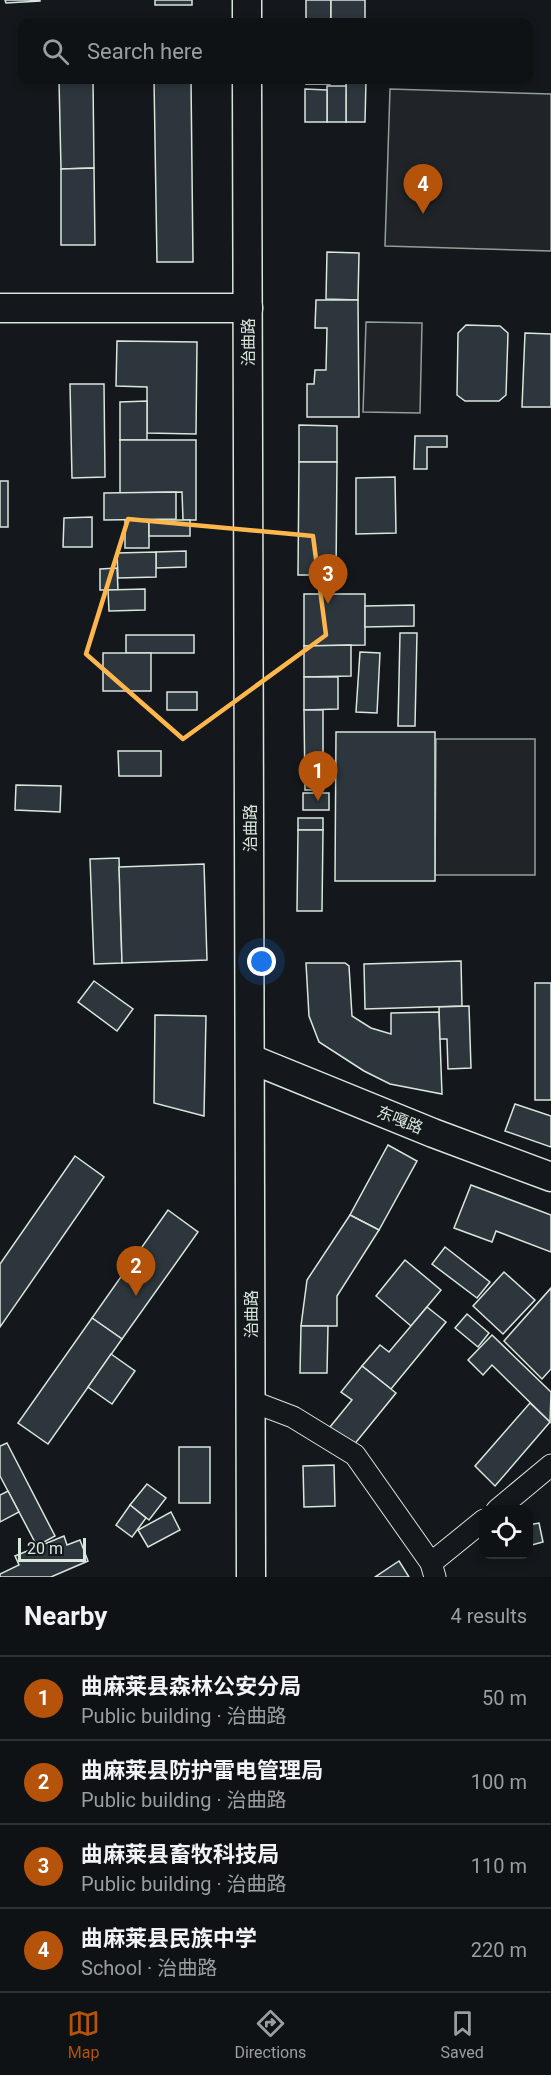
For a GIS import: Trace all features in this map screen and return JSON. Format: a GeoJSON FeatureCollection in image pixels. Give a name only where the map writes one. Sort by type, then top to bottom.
{"type":"FeatureCollection","features":[{"type":"Feature","properties":{"kind":"main road"},"geometry":{"type":"LineString","coordinates":[[247,0],[247,18]]}},
{"type":"Feature","properties":{"kind":"main road","name":"治曲路"},"geometry":{"type":"LineString","coordinates":[[247,84],[252,1577]]}},
{"type":"Feature","properties":{"kind":"main road"},"geometry":{"type":"LineString","coordinates":[[0,308],[248,308]]}},
{"type":"Feature","properties":{"kind":"main road","name":"东嘎路"},"geometry":{"type":"LineString","coordinates":[[251,1059],[433,1133],[551,1177]]}},
{"type":"Feature","properties":{"kind":"street"},"geometry":{"type":"LineString","coordinates":[[251,1401],[292,1417],[355,1455],[433,1570],[479,1524]]}},
{"type":"Feature","properties":{"kind":"street"},"geometry":{"type":"LineString","coordinates":[[501,1505],[551,1465]]}},
{"type":"Feature","properties":{"kind":"highlighted area"},"geometry":{"type":"Polygon","coordinates":[[[128,519],[313,536],[326,635],[183,739],[86,654],[128,519]]]}},
{"type":"Feature","properties":{"kind":"shaded area"},"geometry":{"type":"Polygon","coordinates":[[[390,89],[551,94],[551,251],[385,246],[390,89]]]}},
{"type":"Feature","properties":{"kind":"shaded area"},"geometry":{"type":"Polygon","coordinates":[[[366,322],[422,323],[420,413],[363,412],[366,322]]]}},
{"type":"Feature","properties":{"kind":"shaded area"},"geometry":{"type":"Polygon","coordinates":[[[436,739],[535,739],[535,875],[435,875],[436,739]]]}},
{"type":"Feature","properties":{"kind":"building"},"geometry":{"type":"Polygon","coordinates":[[[5,0],[40,0],[40,1],[6,3],[5,0]]]}},
{"type":"Feature","properties":{"kind":"building"},"geometry":{"type":"Polygon","coordinates":[[[155,0],[192,0],[192,5],[155,5],[155,0]]]}},
{"type":"Feature","properties":{"kind":"building"},"geometry":{"type":"Polygon","coordinates":[[[306,0],[331,0],[331,18],[306,18],[306,0]]]}},
{"type":"Feature","properties":{"kind":"building"},"geometry":{"type":"Polygon","coordinates":[[[331,0],[365,0],[365,18],[331,18],[331,0]]]}},
{"type":"Feature","properties":{"kind":"building"},"geometry":{"type":"Polygon","coordinates":[[[59,84],[93,84],[94,168],[61,169],[59,84]]]}},
{"type":"Feature","properties":{"kind":"building"},"geometry":{"type":"Polygon","coordinates":[[[154,84],[191,84],[193,262],[157,262],[154,84]]]}},
{"type":"Feature","properties":{"kind":"building"},"geometry":{"type":"Polygon","coordinates":[[[346,84],[366,84],[365,122],[346,122],[346,84]]]}},
{"type":"Feature","properties":{"kind":"building"},"geometry":{"type":"Polygon","coordinates":[[[327,86],[346,86],[346,122],[327,122],[327,86]]]}},
{"type":"Feature","properties":{"kind":"building"},"geometry":{"type":"Polygon","coordinates":[[[305,89],[327,90],[327,122],[305,122],[305,89]]]}},
{"type":"Feature","properties":{"kind":"building"},"geometry":{"type":"Polygon","coordinates":[[[94,168],[95,245],[61,245],[61,169],[94,168]]]}},
{"type":"Feature","properties":{"kind":"building"},"geometry":{"type":"Polygon","coordinates":[[[327,252],[359,253],[358,300],[326,299],[327,252]]]}},
{"type":"Feature","properties":{"kind":"building"},"geometry":{"type":"Polygon","coordinates":[[[316,300],[358,300],[359,417],[307,417],[307,384],[314,384],[315,370],[326,370],[327,328],[315,328],[316,300]]]}},
{"type":"Feature","properties":{"kind":"building"},"geometry":{"type":"Polygon","coordinates":[[[466,325],[500,326],[508,333],[506,395],[499,401],[465,401],[457,395],[458,333],[466,325]]]}},
{"type":"Feature","properties":{"kind":"building"},"geometry":{"type":"Polygon","coordinates":[[[525,333],[551,334],[551,407],[522,407],[525,333]]]}},
{"type":"Feature","properties":{"kind":"building"},"geometry":{"type":"Polygon","coordinates":[[[117,341],[197,342],[196,434],[147,433],[147,387],[116,386],[117,341]]]}},
{"type":"Feature","properties":{"kind":"building"},"geometry":{"type":"Polygon","coordinates":[[[70,384],[104,384],[105,477],[72,478],[70,384]]]}},
{"type":"Feature","properties":{"kind":"building"},"geometry":{"type":"Polygon","coordinates":[[[147,401],[147,440],[120,440],[120,402],[147,401]]]}},
{"type":"Feature","properties":{"kind":"building"},"geometry":{"type":"Polygon","coordinates":[[[299,425],[337,426],[337,462],[299,462],[299,425]]]}},
{"type":"Feature","properties":{"kind":"building"},"geometry":{"type":"Polygon","coordinates":[[[415,436],[447,436],[447,447],[427,447],[427,469],[414,469],[415,436]]]}},
{"type":"Feature","properties":{"kind":"building"},"geometry":{"type":"Polygon","coordinates":[[[120,440],[196,440],[196,520],[183,520],[182,492],[120,493],[120,440]]]}},
{"type":"Feature","properties":{"kind":"building"},"geometry":{"type":"Polygon","coordinates":[[[299,462],[337,462],[336,575],[298,575],[299,462]]]}},
{"type":"Feature","properties":{"kind":"building"},"geometry":{"type":"Polygon","coordinates":[[[395,477],[396,533],[356,534],[356,478],[395,477]]]}},
{"type":"Feature","properties":{"kind":"building"},"geometry":{"type":"Polygon","coordinates":[[[0,481],[8,481],[8,527],[0,527],[0,481]]]}},
{"type":"Feature","properties":{"kind":"building"},"geometry":{"type":"Polygon","coordinates":[[[176,492],[176,519],[104,520],[104,493],[176,492]]]}},
{"type":"Feature","properties":{"kind":"building"},"geometry":{"type":"Polygon","coordinates":[[[92,517],[92,547],[63,547],[64,518],[92,517]]]}},
{"type":"Feature","properties":{"kind":"building"},"geometry":{"type":"Polygon","coordinates":[[[125,520],[149,520],[149,548],[125,548],[125,520]]]}},
{"type":"Feature","properties":{"kind":"building"},"geometry":{"type":"Polygon","coordinates":[[[149,520],[190,520],[190,536],[149,536],[149,520]]]}},
{"type":"Feature","properties":{"kind":"building"},"geometry":{"type":"Polygon","coordinates":[[[186,551],[186,567],[156,568],[156,552],[186,551]]]}},
{"type":"Feature","properties":{"kind":"building"},"geometry":{"type":"Polygon","coordinates":[[[156,552],[156,577],[118,578],[117,553],[156,552]]]}},
{"type":"Feature","properties":{"kind":"building"},"geometry":{"type":"Polygon","coordinates":[[[117,568],[118,590],[100,590],[100,569],[117,568]]]}},
{"type":"Feature","properties":{"kind":"building"},"geometry":{"type":"Polygon","coordinates":[[[145,589],[145,610],[109,611],[108,590],[145,589]]]}},
{"type":"Feature","properties":{"kind":"building"},"geometry":{"type":"Polygon","coordinates":[[[304,594],[365,594],[365,645],[304,646],[304,594]]]}},
{"type":"Feature","properties":{"kind":"building"},"geometry":{"type":"Polygon","coordinates":[[[414,605],[414,626],[365,627],[365,606],[414,605]]]}},
{"type":"Feature","properties":{"kind":"building"},"geometry":{"type":"Polygon","coordinates":[[[400,633],[417,633],[415,726],[398,726],[400,633]]]}},
{"type":"Feature","properties":{"kind":"building"},"geometry":{"type":"Polygon","coordinates":[[[126,635],[194,635],[194,653],[126,653],[126,635]]]}},
{"type":"Feature","properties":{"kind":"building"},"geometry":{"type":"Polygon","coordinates":[[[351,645],[351,676],[304,677],[304,646],[351,645]]]}},
{"type":"Feature","properties":{"kind":"building"},"geometry":{"type":"Polygon","coordinates":[[[360,652],[380,653],[377,713],[356,712],[360,652]]]}},
{"type":"Feature","properties":{"kind":"building"},"geometry":{"type":"Polygon","coordinates":[[[103,653],[151,653],[151,691],[103,691],[103,653]]]}},
{"type":"Feature","properties":{"kind":"building"},"geometry":{"type":"Polygon","coordinates":[[[304,677],[338,677],[338,709],[304,710],[304,677]]]}},
{"type":"Feature","properties":{"kind":"building"},"geometry":{"type":"Polygon","coordinates":[[[167,692],[197,692],[197,710],[167,710],[167,692]]]}},
{"type":"Feature","properties":{"kind":"building"},"geometry":{"type":"Polygon","coordinates":[[[304,710],[323,710],[323,790],[305,790],[304,710]]]}},
{"type":"Feature","properties":{"kind":"building"},"geometry":{"type":"Polygon","coordinates":[[[336,732],[435,732],[435,881],[335,881],[336,732]]]}},
{"type":"Feature","properties":{"kind":"building"},"geometry":{"type":"Polygon","coordinates":[[[118,751],[161,751],[161,776],[119,776],[118,751]]]}},
{"type":"Feature","properties":{"kind":"building"},"geometry":{"type":"Polygon","coordinates":[[[16,785],[61,786],[60,812],[15,810],[16,785]]]}},
{"type":"Feature","properties":{"kind":"building"},"geometry":{"type":"Polygon","coordinates":[[[303,793],[329,793],[329,810],[303,810],[303,793]]]}},
{"type":"Feature","properties":{"kind":"building"},"geometry":{"type":"Polygon","coordinates":[[[298,818],[323,818],[323,830],[298,830],[298,818]]]}},
{"type":"Feature","properties":{"kind":"building"},"geometry":{"type":"Polygon","coordinates":[[[298,830],[323,830],[322,911],[297,911],[298,830]]]}},
{"type":"Feature","properties":{"kind":"building"},"geometry":{"type":"Polygon","coordinates":[[[119,858],[122,963],[94,964],[90,859],[119,858]]]}},
{"type":"Feature","properties":{"kind":"building"},"geometry":{"type":"Polygon","coordinates":[[[204,864],[207,960],[122,963],[119,867],[204,864]]]}},
{"type":"Feature","properties":{"kind":"building"},"geometry":{"type":"Polygon","coordinates":[[[461,961],[462,1006],[365,1009],[364,964],[461,961]]]}},
{"type":"Feature","properties":{"kind":"building"},"geometry":{"type":"Polygon","coordinates":[[[306,963],[345,963],[349,966],[352,1016],[371,1028],[391,1034],[391,1013],[439,1012],[442,1094],[390,1084],[364,1071],[319,1042],[309,1016],[306,963]]]}},
{"type":"Feature","properties":{"kind":"building"},"geometry":{"type":"Polygon","coordinates":[[[94,981],[133,1009],[117,1031],[78,1002],[94,981]]]}},
{"type":"Feature","properties":{"kind":"building"},"geometry":{"type":"Polygon","coordinates":[[[535,983],[551,983],[551,1100],[535,1100],[535,983]]]}},
{"type":"Feature","properties":{"kind":"building"},"geometry":{"type":"Polygon","coordinates":[[[469,1006],[471,1068],[448,1069],[447,1039],[440,1039],[439,1007],[469,1006]]]}},
{"type":"Feature","properties":{"kind":"building"},"geometry":{"type":"Polygon","coordinates":[[[155,1015],[206,1016],[204,1116],[154,1103],[155,1015]]]}},
{"type":"Feature","properties":{"kind":"building"},"geometry":{"type":"Polygon","coordinates":[[[515,1104],[551,1116],[551,1147],[505,1131],[515,1104]]]}},
{"type":"Feature","properties":{"kind":"building"},"geometry":{"type":"Polygon","coordinates":[[[388,1145],[417,1161],[379,1230],[350,1215],[388,1145]]]}},
{"type":"Feature","properties":{"kind":"building"},"geometry":{"type":"Polygon","coordinates":[[[75,1156],[104,1177],[0,1327],[0,1264],[75,1156]]]}},
{"type":"Feature","properties":{"kind":"building"},"geometry":{"type":"Polygon","coordinates":[[[471,1185],[551,1215],[551,1252],[496,1231],[492,1242],[454,1228],[471,1185]]]}},
{"type":"Feature","properties":{"kind":"building"},"geometry":{"type":"Polygon","coordinates":[[[168,1210],[198,1232],[122,1339],[92,1318],[168,1210]]]}},
{"type":"Feature","properties":{"kind":"building"},"geometry":{"type":"Polygon","coordinates":[[[350,1215],[379,1230],[337,1296],[337,1326],[301,1326],[307,1280],[350,1215]]]}},
{"type":"Feature","properties":{"kind":"building"},"geometry":{"type":"Polygon","coordinates":[[[445,1247],[490,1282],[477,1298],[432,1264],[445,1247]]]}},
{"type":"Feature","properties":{"kind":"building"},"geometry":{"type":"Polygon","coordinates":[[[405,1260],[441,1290],[411,1326],[376,1296],[405,1260]]]}},
{"type":"Feature","properties":{"kind":"building"},"geometry":{"type":"Polygon","coordinates":[[[504,1272],[535,1300],[503,1334],[473,1306],[504,1272]]]}},
{"type":"Feature","properties":{"kind":"building"},"geometry":{"type":"Polygon","coordinates":[[[551,1288],[551,1369],[542,1379],[504,1341],[551,1288]]]}},
{"type":"Feature","properties":{"kind":"building"},"geometry":{"type":"Polygon","coordinates":[[[427,1307],[446,1322],[391,1389],[362,1366],[380,1345],[389,1352],[427,1307]]]}},
{"type":"Feature","properties":{"kind":"building"},"geometry":{"type":"Polygon","coordinates":[[[467,1314],[489,1333],[478,1347],[455,1328],[467,1314]]]}},
{"type":"Feature","properties":{"kind":"building"},"geometry":{"type":"Polygon","coordinates":[[[92,1318],[122,1339],[48,1444],[18,1423],[92,1318]]]}},
{"type":"Feature","properties":{"kind":"building"},"geometry":{"type":"Polygon","coordinates":[[[301,1326],[328,1326],[327,1373],[300,1373],[301,1326]]]}},
{"type":"Feature","properties":{"kind":"building"},"geometry":{"type":"Polygon","coordinates":[[[492,1335],[551,1392],[550,1422],[492,1365],[483,1375],[468,1360],[492,1335]]]}},
{"type":"Feature","properties":{"kind":"building"},"geometry":{"type":"Polygon","coordinates":[[[111,1354],[135,1371],[112,1404],[88,1387],[111,1354]]]}},
{"type":"Feature","properties":{"kind":"building"},"geometry":{"type":"Polygon","coordinates":[[[362,1366],[396,1393],[353,1446],[330,1427],[352,1400],[341,1392],[362,1366]]]}},
{"type":"Feature","properties":{"kind":"building"},"geometry":{"type":"Polygon","coordinates":[[[530,1403],[550,1422],[495,1486],[475,1466],[530,1403]]]}},
{"type":"Feature","properties":{"kind":"building"},"geometry":{"type":"Polygon","coordinates":[[[7,1443],[55,1536],[37,1546],[0,1476],[0,1446],[7,1443]]]}},
{"type":"Feature","properties":{"kind":"building"},"geometry":{"type":"Polygon","coordinates":[[[179,1447],[210,1447],[210,1503],[179,1503],[179,1447]]]}},
{"type":"Feature","properties":{"kind":"building"},"geometry":{"type":"Polygon","coordinates":[[[334,1465],[335,1506],[304,1507],[303,1466],[334,1465]]]}},
{"type":"Feature","properties":{"kind":"building"},"geometry":{"type":"Polygon","coordinates":[[[147,1484],[166,1498],[149,1520],[130,1505],[147,1484]]]}},
{"type":"Feature","properties":{"kind":"building"},"geometry":{"type":"Polygon","coordinates":[[[8,1491],[19,1512],[0,1522],[0,1495],[8,1491]]]}},
{"type":"Feature","properties":{"kind":"building"},"geometry":{"type":"Polygon","coordinates":[[[130,1505],[146,1518],[132,1537],[116,1525],[130,1505]]]}},
{"type":"Feature","properties":{"kind":"building"},"geometry":{"type":"Polygon","coordinates":[[[171,1512],[180,1530],[148,1547],[138,1530],[171,1512]]]}},
{"type":"Feature","properties":{"kind":"building"},"geometry":{"type":"Polygon","coordinates":[[[539,1523],[543,1542],[533,1545],[533,1524],[539,1523]]]}},
{"type":"Feature","properties":{"kind":"building"},"geometry":{"type":"Polygon","coordinates":[[[64,1536],[67,1545],[80,1540],[88,1561],[51,1577],[0,1577],[0,1574],[19,1565],[15,1556],[64,1536]]]}},
{"type":"Feature","properties":{"kind":"building"},"geometry":{"type":"Polygon","coordinates":[[[399,1561],[409,1577],[375,1577],[399,1561]]]}},
{"type":"Feature","properties":{"kind":"place","name":"曲麻莱县民族中学"},"geometry":{"type":"Point","coordinates":[423,214]}},
{"type":"Feature","properties":{"kind":"place","name":"曲麻莱县畜牧科技局"},"geometry":{"type":"Point","coordinates":[328,604]}},
{"type":"Feature","properties":{"kind":"place","name":"曲麻莱县森林公安分局"},"geometry":{"type":"Point","coordinates":[318,801]}},
{"type":"Feature","properties":{"kind":"place","name":"曲麻莱县防护雷电管理局"},"geometry":{"type":"Point","coordinates":[136,1296]}}]}
